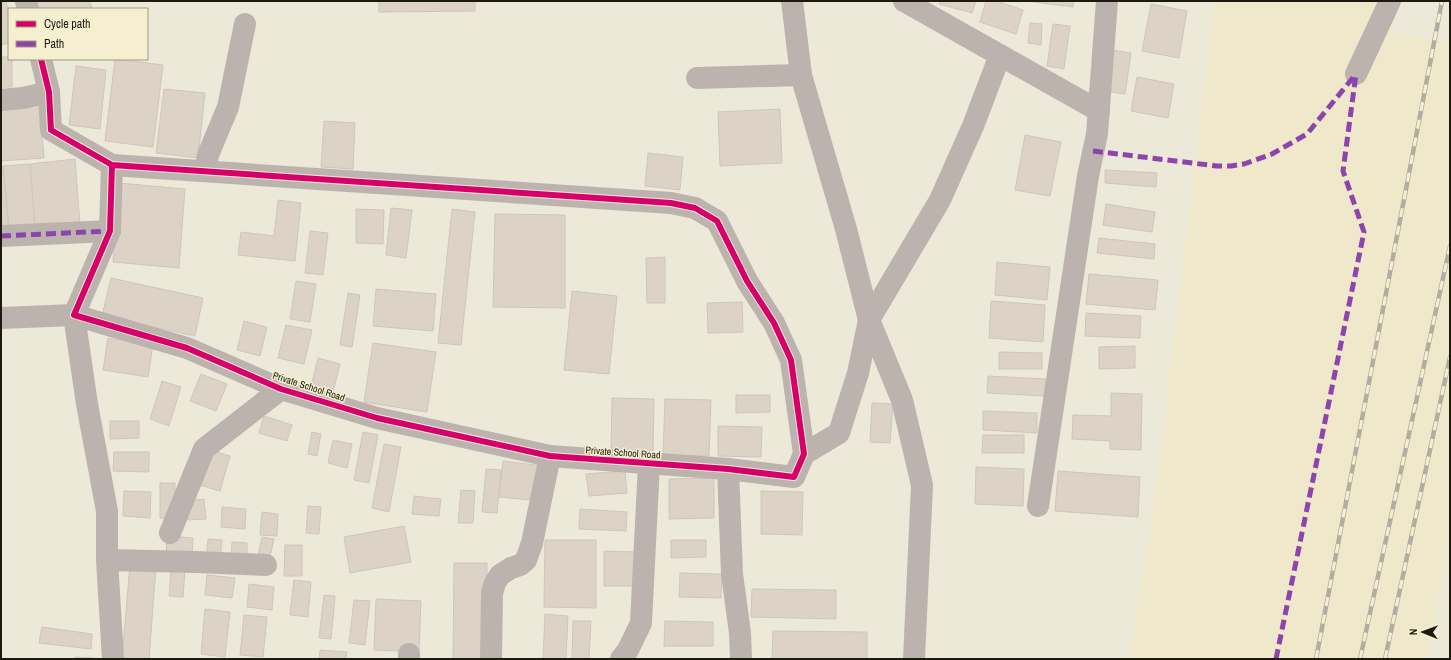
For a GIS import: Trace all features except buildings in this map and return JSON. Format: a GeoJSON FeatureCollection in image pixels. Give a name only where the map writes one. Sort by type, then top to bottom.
{"type":"FeatureCollection","features":[{"type":"Feature","properties":{"kind":"street"},"geometry":{"type":"LineString","coordinates":[[792,1],[801,75],[846,229],[869,320],[902,400],[922,485],[914,659]]}},
{"type":"Feature","properties":{"kind":"street"},"geometry":{"type":"LineString","coordinates":[[904,1],[1099,111]]}},
{"type":"Feature","properties":{"kind":"street"},"geometry":{"type":"LineString","coordinates":[[1038,506],[1088,176],[1097,134],[1107,1]]}},
{"type":"Feature","properties":{"kind":"street"},"geometry":{"type":"LineString","coordinates":[[1356,74],[1390,1]]}},
{"type":"Feature","properties":{"kind":"street"},"geometry":{"type":"LineString","coordinates":[[205,171],[208,155],[228,107],[245,24]]}},
{"type":"Feature","properties":{"kind":"street"},"geometry":{"type":"LineString","coordinates":[[41,60],[49,92],[51,130],[112,165],[672,203],[695,208],[717,221],[747,281],[774,323],[791,360],[804,454],[839,433],[858,373],[869,320],[940,200],[973,126],[1000,55]]}},
{"type":"Feature","properties":{"kind":"street"},"geometry":{"type":"LineString","coordinates":[[697,78],[801,75]]}},
{"type":"Feature","properties":{"kind":"street"},"geometry":{"type":"LineString","coordinates":[[1,100],[24,98],[49,92]]}},
{"type":"Feature","properties":{"kind":"street"},"geometry":{"type":"LineString","coordinates":[[112,165],[110,231],[74,315],[87,404],[107,511],[107,560],[113,659]]}},
{"type":"Feature","properties":{"kind":"street"},"geometry":{"type":"LineString","coordinates":[[1,236],[110,231]]}},
{"type":"Feature","properties":{"kind":"street","name":"Private School Road"},"geometry":{"type":"LineString","coordinates":[[1,318],[74,315],[187,348],[282,389],[377,418],[550,456],[728,469],[794,477],[804,454]]}},
{"type":"Feature","properties":{"kind":"street"},"geometry":{"type":"LineString","coordinates":[[170,534],[204,449],[282,389]]}},
{"type":"Feature","properties":{"kind":"street"},"geometry":{"type":"LineString","coordinates":[[491,659],[492,593],[495,583],[500,575],[511,568],[520,565],[526,560],[532,543],[550,456]]}},
{"type":"Feature","properties":{"kind":"street"},"geometry":{"type":"LineString","coordinates":[[621,659],[628,650],[641,623],[649,464]]}},
{"type":"Feature","properties":{"kind":"street"},"geometry":{"type":"LineString","coordinates":[[728,469],[732,574],[740,633],[741,659]]}},
{"type":"Feature","properties":{"kind":"street"},"geometry":{"type":"LineString","coordinates":[[107,560],[266,565]]}},
{"type":"Feature","properties":{"kind":"shaded area"},"geometry":{"type":"Polygon","coordinates":[[[1214,1],[1378,1],[1394,33],[1450,43],[1450,530],[1428,659],[1128,659],[1152,519],[1214,1]]]}},
{"type":"Feature","properties":{"kind":"railway"},"geometry":{"type":"LineString","coordinates":[[1316,659],[1442,1]]}},
{"type":"Feature","properties":{"kind":"railway"},"geometry":{"type":"LineString","coordinates":[[1360,659],[1450,246]]}},
{"type":"Feature","properties":{"kind":"railway"},"geometry":{"type":"LineString","coordinates":[[1385,659],[1450,357]]}},
{"type":"Feature","properties":{"kind":"marked path"},"geometry":{"type":"LineString","coordinates":[[1093,151],[1217,166],[1244,164],[1272,154],[1307,134],[1356,74]]}},
{"type":"Feature","properties":{"kind":"marked path"},"geometry":{"type":"LineString","coordinates":[[1276,659],[1364,232],[1343,171],[1356,74]]}},
{"type":"Feature","properties":{"kind":"marked path"},"geometry":{"type":"LineString","coordinates":[[1,236],[110,231]]}},
{"type":"Feature","properties":{"kind":"cycle path"},"geometry":{"type":"LineString","coordinates":[[41,60],[49,92],[51,130],[112,165]]}},
{"type":"Feature","properties":{"kind":"cycle path"},"geometry":{"type":"LineString","coordinates":[[112,165],[671,203],[695,208],[717,221],[747,281],[774,323],[791,360],[804,454],[794,477],[728,469],[550,456],[377,418],[281,389],[187,348],[74,315],[110,231],[112,165]]}}]}
